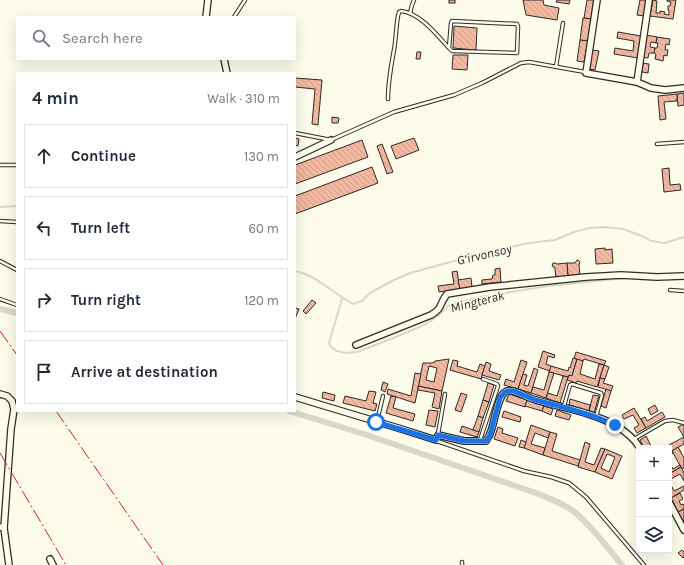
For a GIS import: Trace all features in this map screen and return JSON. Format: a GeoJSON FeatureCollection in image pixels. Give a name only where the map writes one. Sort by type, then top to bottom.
{"type":"FeatureCollection","features":[{"type":"Feature","properties":{"kind":"street"},"geometry":{"type":"LineString","coordinates":[[206,16],[208,0]]}},
{"type":"Feature","properties":{"kind":"street"},"geometry":{"type":"LineString","coordinates":[[597,0],[586,73],[637,82],[651,88],[665,90],[684,88]]}},
{"type":"Feature","properties":{"kind":"street"},"geometry":{"type":"LineString","coordinates":[[637,82],[649,0]]}},
{"type":"Feature","properties":{"kind":"street"},"geometry":{"type":"LineString","coordinates":[[224,60],[227,72]]}},
{"type":"Feature","properties":{"kind":"street"},"geometry":{"type":"LineString","coordinates":[[296,157],[331,140]]}},
{"type":"Feature","properties":{"kind":"street"},"geometry":{"type":"LineString","coordinates":[[356,345],[431,315],[437,311],[447,294],[490,287],[586,277],[621,275],[657,277],[684,276]]}},
{"type":"Feature","properties":{"kind":"street"},"geometry":{"type":"LineString","coordinates":[[296,397],[376,422],[437,438],[464,441],[486,441],[490,435],[500,398],[505,392],[514,391],[535,400],[596,417],[615,425],[626,432],[638,445]]}},
{"type":"Feature","properties":{"kind":"street"},"geometry":{"type":"LineString","coordinates":[[0,394],[7,396],[12,401],[14,409],[10,429],[2,527],[9,565]]}},
{"type":"Feature","properties":{"kind":"street"},"geometry":{"type":"LineString","coordinates":[[0,467],[7,468]]}},
{"type":"Feature","properties":{"kind":"street"},"geometry":{"type":"LineString","coordinates":[[672,508],[684,530]]}},
{"type":"Feature","properties":{"kind":"street"},"geometry":{"type":"LineString","coordinates":[[50,559],[53,565]]}},
{"type":"Feature","properties":{"kind":"lane"},"geometry":{"type":"LineString","coordinates":[[235,16],[245,0]]}},
{"type":"Feature","properties":{"kind":"lane"},"geometry":{"type":"LineString","coordinates":[[410,13],[414,0]]}},
{"type":"Feature","properties":{"kind":"lane"},"geometry":{"type":"LineString","coordinates":[[388,99],[388,81],[399,12],[410,13],[419,19],[452,51],[517,53],[518,27],[517,24],[452,20],[449,48]]}},
{"type":"Feature","properties":{"kind":"lane"},"geometry":{"type":"LineString","coordinates":[[556,67],[563,23]]}},
{"type":"Feature","properties":{"kind":"lane"},"geometry":{"type":"LineString","coordinates":[[296,133],[331,140],[394,112],[454,96],[522,62],[586,73]]}},
{"type":"Feature","properties":{"kind":"lane"},"geometry":{"type":"LineString","coordinates":[[657,144],[684,142]]}},
{"type":"Feature","properties":{"kind":"lane"},"geometry":{"type":"LineString","coordinates":[[0,165],[16,165]]}},
{"type":"Feature","properties":{"kind":"lane"},"geometry":{"type":"LineString","coordinates":[[0,221],[16,222]]}},
{"type":"Feature","properties":{"kind":"lane"},"geometry":{"type":"LineString","coordinates":[[0,261],[16,269]]}},
{"type":"Feature","properties":{"kind":"lane"},"geometry":{"type":"LineString","coordinates":[[670,290],[684,291]]}},
{"type":"Feature","properties":{"kind":"lane"},"geometry":{"type":"LineString","coordinates":[[0,299],[16,305]]}},
{"type":"Feature","properties":{"kind":"lane"},"geometry":{"type":"LineString","coordinates":[[480,441],[498,386],[497,384],[483,379]]}},
{"type":"Feature","properties":{"kind":"lane"},"geometry":{"type":"LineString","coordinates":[[563,407],[570,385],[572,384],[601,393],[602,395],[596,417]]}},
{"type":"Feature","properties":{"kind":"lane"},"geometry":{"type":"LineString","coordinates":[[445,394],[437,438],[524,471],[569,483],[586,497],[644,565]]}},
{"type":"Feature","properties":{"kind":"lane"},"geometry":{"type":"LineString","coordinates":[[376,422],[383,396]]}},
{"type":"Feature","properties":{"kind":"lane"},"geometry":{"type":"LineString","coordinates":[[633,439],[665,421],[672,420],[684,423]]}},
{"type":"Feature","properties":{"kind":"building"},"geometry":{"type":"Polygon","coordinates":[[[449,0],[455,0],[455,3],[449,3],[449,0]]]}},
{"type":"Feature","properties":{"kind":"building"},"geometry":{"type":"Polygon","coordinates":[[[523,0],[543,0],[544,5],[559,8],[557,20],[526,15],[523,0]]]}},
{"type":"Feature","properties":{"kind":"building"},"geometry":{"type":"Polygon","coordinates":[[[557,0],[570,0],[569,4],[556,2],[557,0]]]}},
{"type":"Feature","properties":{"kind":"building"},"geometry":{"type":"Polygon","coordinates":[[[587,0],[594,0],[591,19],[584,18],[587,0]]]}},
{"type":"Feature","properties":{"kind":"building"},"geometry":{"type":"Polygon","coordinates":[[[640,0],[646,0],[644,16],[637,15],[640,0]]]}},
{"type":"Feature","properties":{"kind":"building"},"geometry":{"type":"Polygon","coordinates":[[[653,0],[657,1],[656,13],[660,13],[660,11],[669,15],[668,6],[670,6],[671,2],[667,0],[676,0],[673,19],[650,16],[653,0]]]}},
{"type":"Feature","properties":{"kind":"building"},"geometry":{"type":"Polygon","coordinates":[[[583,18],[591,19],[588,41],[580,40],[583,18]]]}},
{"type":"Feature","properties":{"kind":"building"},"geometry":{"type":"Polygon","coordinates":[[[454,26],[477,28],[476,50],[453,48],[454,26]]]}},
{"type":"Feature","properties":{"kind":"building"},"geometry":{"type":"Polygon","coordinates":[[[618,32],[641,36],[638,58],[614,54],[615,48],[633,51],[634,41],[617,38],[618,32]]]}},
{"type":"Feature","properties":{"kind":"building"},"geometry":{"type":"Polygon","coordinates":[[[646,35],[657,37],[656,43],[651,42],[650,47],[655,48],[654,53],[649,53],[648,58],[642,57],[646,35]]]}},
{"type":"Feature","properties":{"kind":"building"},"geometry":{"type":"Polygon","coordinates":[[[657,37],[670,39],[669,45],[666,44],[665,50],[668,50],[667,56],[664,55],[663,61],[655,59],[656,54],[654,53],[658,43],[656,43],[657,37]]]}},
{"type":"Feature","properties":{"kind":"building"},"geometry":{"type":"Polygon","coordinates":[[[580,40],[588,41],[584,62],[577,61],[580,40]]]}},
{"type":"Feature","properties":{"kind":"building"},"geometry":{"type":"Polygon","coordinates":[[[592,50],[599,51],[595,70],[589,69],[592,50]]]}},
{"type":"Feature","properties":{"kind":"building"},"geometry":{"type":"Polygon","coordinates":[[[417,52],[421,52],[420,59],[416,59],[417,52]]]}},
{"type":"Feature","properties":{"kind":"building"},"geometry":{"type":"Polygon","coordinates":[[[453,55],[468,55],[467,70],[452,69],[453,55]]]}},
{"type":"Feature","properties":{"kind":"building"},"geometry":{"type":"Polygon","coordinates":[[[643,63],[649,64],[648,73],[642,72],[643,63]]]}},
{"type":"Feature","properties":{"kind":"building"},"geometry":{"type":"Polygon","coordinates":[[[296,78],[322,80],[318,125],[312,124],[315,89],[296,87],[296,78]]]}},
{"type":"Feature","properties":{"kind":"building"},"geometry":{"type":"Polygon","coordinates":[[[684,93],[684,105],[678,106],[677,94],[684,93]]]}},
{"type":"Feature","properties":{"kind":"building"},"geometry":{"type":"Polygon","coordinates":[[[677,94],[677,101],[664,102],[666,119],[660,120],[658,96],[677,94]]]}},
{"type":"Feature","properties":{"kind":"building"},"geometry":{"type":"Polygon","coordinates":[[[332,117],[339,118],[338,123],[332,123],[332,117]]]}},
{"type":"Feature","properties":{"kind":"building"},"geometry":{"type":"Polygon","coordinates":[[[296,138],[299,139],[298,146],[296,145],[296,138]]]}},
{"type":"Feature","properties":{"kind":"building"},"geometry":{"type":"Polygon","coordinates":[[[414,138],[419,150],[396,159],[391,146],[414,138]]]}},
{"type":"Feature","properties":{"kind":"building"},"geometry":{"type":"Polygon","coordinates":[[[362,140],[368,157],[296,184],[296,165],[362,140]]]}},
{"type":"Feature","properties":{"kind":"building"},"geometry":{"type":"Polygon","coordinates":[[[382,144],[393,172],[387,174],[377,146],[382,144]]]}},
{"type":"Feature","properties":{"kind":"building"},"geometry":{"type":"Polygon","coordinates":[[[372,167],[378,183],[296,214],[296,196],[372,167]]]}},
{"type":"Feature","properties":{"kind":"building"},"geometry":{"type":"Polygon","coordinates":[[[669,168],[670,185],[680,184],[681,190],[664,192],[662,169],[669,168]]]}},
{"type":"Feature","properties":{"kind":"building"},"geometry":{"type":"Polygon","coordinates":[[[605,248],[605,250],[612,249],[613,263],[596,264],[595,249],[605,248]]]}},
{"type":"Feature","properties":{"kind":"building"},"geometry":{"type":"Polygon","coordinates":[[[577,260],[580,262],[580,276],[568,277],[567,263],[575,263],[577,260]]]}},
{"type":"Feature","properties":{"kind":"building"},"geometry":{"type":"Polygon","coordinates":[[[553,263],[567,263],[568,277],[556,278],[555,268],[552,266],[553,263]]]}},
{"type":"Feature","properties":{"kind":"building"},"geometry":{"type":"Polygon","coordinates":[[[500,268],[501,282],[482,284],[482,280],[492,279],[493,275],[495,275],[495,269],[500,268]]]}},
{"type":"Feature","properties":{"kind":"building"},"geometry":{"type":"Polygon","coordinates":[[[457,271],[460,289],[439,292],[438,286],[454,284],[452,272],[457,271]]]}},
{"type":"Feature","properties":{"kind":"building"},"geometry":{"type":"Polygon","coordinates":[[[471,278],[472,287],[460,289],[458,280],[471,278]]]}},
{"type":"Feature","properties":{"kind":"building"},"geometry":{"type":"Polygon","coordinates":[[[312,300],[316,303],[306,314],[303,311],[312,300]]]}},
{"type":"Feature","properties":{"kind":"building"},"geometry":{"type":"Polygon","coordinates":[[[296,308],[299,309],[296,316],[296,308]]]}},
{"type":"Feature","properties":{"kind":"building"},"geometry":{"type":"Polygon","coordinates":[[[543,351],[555,355],[554,358],[548,356],[546,364],[551,366],[550,371],[538,367],[543,351]]]}},
{"type":"Feature","properties":{"kind":"building"},"geometry":{"type":"Polygon","coordinates":[[[576,352],[606,361],[604,365],[584,359],[583,361],[574,359],[576,352]]]}},
{"type":"Feature","properties":{"kind":"building"},"geometry":{"type":"Polygon","coordinates":[[[573,358],[577,359],[572,376],[569,375],[568,377],[549,372],[551,366],[568,371],[573,358]]]}},
{"type":"Feature","properties":{"kind":"building"},"geometry":{"type":"Polygon","coordinates":[[[449,359],[442,391],[418,386],[423,363],[432,363],[435,361],[449,359]],[[429,366],[426,380],[434,382],[437,368],[429,366]]]}},
{"type":"Feature","properties":{"kind":"building"},"geometry":{"type":"Polygon","coordinates":[[[577,359],[583,361],[580,374],[595,379],[599,364],[604,365],[597,387],[577,381],[576,383],[567,380],[569,375],[572,376],[577,359]]]}},
{"type":"Feature","properties":{"kind":"building"},"geometry":{"type":"Polygon","coordinates":[[[453,360],[458,361],[457,366],[477,372],[480,364],[485,366],[481,379],[450,370],[453,360]]]}},
{"type":"Feature","properties":{"kind":"building"},"geometry":{"type":"Polygon","coordinates":[[[521,360],[527,362],[518,389],[504,385],[506,379],[514,382],[521,360]]]}},
{"type":"Feature","properties":{"kind":"building"},"geometry":{"type":"Polygon","coordinates":[[[486,362],[491,364],[489,371],[501,375],[499,380],[482,375],[486,362]]]}},
{"type":"Feature","properties":{"kind":"building"},"geometry":{"type":"Polygon","coordinates":[[[604,365],[609,367],[605,379],[600,378],[604,365]]]}},
{"type":"Feature","properties":{"kind":"building"},"geometry":{"type":"Polygon","coordinates":[[[534,368],[538,370],[531,393],[518,389],[523,374],[527,375],[524,385],[528,386],[534,368]]]}},
{"type":"Feature","properties":{"kind":"building"},"geometry":{"type":"Polygon","coordinates":[[[549,372],[554,373],[546,398],[531,393],[533,387],[544,390],[549,372]]]}},
{"type":"Feature","properties":{"kind":"building"},"geometry":{"type":"Polygon","coordinates":[[[415,373],[421,374],[415,403],[387,394],[388,389],[411,396],[415,373]]]}},
{"type":"Feature","properties":{"kind":"building"},"geometry":{"type":"Polygon","coordinates":[[[563,376],[568,377],[560,403],[546,398],[548,393],[557,396],[563,376]]]}},
{"type":"Feature","properties":{"kind":"building"},"geometry":{"type":"Polygon","coordinates":[[[600,378],[605,379],[603,383],[613,386],[611,391],[598,387],[600,378]]]}},
{"type":"Feature","properties":{"kind":"building"},"geometry":{"type":"Polygon","coordinates":[[[383,382],[388,384],[385,392],[381,390],[383,382]]]}},
{"type":"Feature","properties":{"kind":"building"},"geometry":{"type":"Polygon","coordinates":[[[488,383],[494,385],[489,402],[483,400],[488,383]]]}},
{"type":"Feature","properties":{"kind":"building"},"geometry":{"type":"Polygon","coordinates":[[[418,386],[442,391],[439,409],[432,407],[435,393],[418,390],[418,386]]]}},
{"type":"Feature","properties":{"kind":"building"},"geometry":{"type":"Polygon","coordinates":[[[606,389],[611,391],[606,408],[601,406],[606,389]]]}},
{"type":"Feature","properties":{"kind":"building"},"geometry":{"type":"Polygon","coordinates":[[[369,391],[376,392],[373,403],[377,404],[375,411],[343,403],[345,396],[366,401],[369,391]]]}},
{"type":"Feature","properties":{"kind":"building"},"geometry":{"type":"Polygon","coordinates":[[[323,392],[335,395],[334,401],[322,398],[323,392]]]}},
{"type":"Feature","properties":{"kind":"building"},"geometry":{"type":"Polygon","coordinates":[[[461,393],[467,395],[461,412],[455,410],[461,393]]]}},
{"type":"Feature","properties":{"kind":"building"},"geometry":{"type":"Polygon","coordinates":[[[509,394],[527,400],[525,407],[506,401],[509,394]]]}},
{"type":"Feature","properties":{"kind":"building"},"geometry":{"type":"Polygon","coordinates":[[[593,395],[599,396],[594,413],[589,411],[593,395]]]}},
{"type":"Feature","properties":{"kind":"building"},"geometry":{"type":"Polygon","coordinates":[[[391,396],[396,397],[393,408],[415,414],[413,421],[386,413],[391,396]]]}},
{"type":"Feature","properties":{"kind":"building"},"geometry":{"type":"Polygon","coordinates":[[[570,399],[590,405],[589,411],[569,405],[570,399]]]}},
{"type":"Feature","properties":{"kind":"building"},"geometry":{"type":"Polygon","coordinates":[[[483,400],[489,402],[483,418],[478,416],[483,400]]]}},
{"type":"Feature","properties":{"kind":"building"},"geometry":{"type":"Polygon","coordinates":[[[527,400],[544,406],[542,411],[525,406],[527,400]]]}},
{"type":"Feature","properties":{"kind":"building"},"geometry":{"type":"Polygon","coordinates":[[[655,405],[658,411],[651,415],[648,409],[655,405]]]}},
{"type":"Feature","properties":{"kind":"building"},"geometry":{"type":"Polygon","coordinates":[[[544,406],[553,409],[551,415],[542,411],[544,406]]]}},
{"type":"Feature","properties":{"kind":"building"},"geometry":{"type":"Polygon","coordinates":[[[634,408],[646,428],[637,433],[634,428],[639,425],[633,415],[624,419],[622,415],[634,408]]]}},
{"type":"Feature","properties":{"kind":"building"},"geometry":{"type":"Polygon","coordinates":[[[429,410],[438,411],[435,427],[426,425],[429,410]]]}},
{"type":"Feature","properties":{"kind":"building"},"geometry":{"type":"Polygon","coordinates":[[[557,410],[571,415],[569,420],[555,416],[557,410]]]}},
{"type":"Feature","properties":{"kind":"building"},"geometry":{"type":"Polygon","coordinates":[[[504,411],[521,417],[520,422],[502,417],[504,411]]]}},
{"type":"Feature","properties":{"kind":"building"},"geometry":{"type":"Polygon","coordinates":[[[662,412],[665,417],[646,428],[641,419],[645,417],[647,421],[662,412]]]}},
{"type":"Feature","properties":{"kind":"building"},"geometry":{"type":"Polygon","coordinates":[[[478,416],[483,418],[479,432],[473,430],[478,416]]]}},
{"type":"Feature","properties":{"kind":"building"},"geometry":{"type":"Polygon","coordinates":[[[684,424],[684,437],[678,427],[684,424]]]}},
{"type":"Feature","properties":{"kind":"building"},"geometry":{"type":"Polygon","coordinates":[[[531,425],[550,432],[548,438],[535,433],[531,444],[545,448],[543,455],[524,448],[531,425]]]}},
{"type":"Feature","properties":{"kind":"building"},"geometry":{"type":"Polygon","coordinates":[[[462,426],[479,432],[477,437],[460,432],[462,426]]]}},
{"type":"Feature","properties":{"kind":"building"},"geometry":{"type":"Polygon","coordinates":[[[498,427],[503,429],[502,433],[518,438],[515,446],[494,439],[498,427]]]}},
{"type":"Feature","properties":{"kind":"building"},"geometry":{"type":"Polygon","coordinates":[[[550,432],[557,434],[552,451],[580,460],[578,466],[543,455],[550,432]]]}},
{"type":"Feature","properties":{"kind":"building"},"geometry":{"type":"Polygon","coordinates":[[[646,436],[650,445],[642,445],[640,440],[646,436]]]}},
{"type":"Feature","properties":{"kind":"building"},"geometry":{"type":"Polygon","coordinates":[[[684,437],[684,444],[672,451],[672,445],[669,445],[684,437]]]}},
{"type":"Feature","properties":{"kind":"building"},"geometry":{"type":"Polygon","coordinates":[[[521,440],[526,442],[524,448],[519,447],[521,440]]]}},
{"type":"Feature","properties":{"kind":"building"},"geometry":{"type":"Polygon","coordinates":[[[585,442],[590,444],[585,462],[594,465],[601,448],[605,449],[595,472],[578,467],[585,442]]]}},
{"type":"Feature","properties":{"kind":"building"},"geometry":{"type":"Polygon","coordinates":[[[678,447],[684,458],[684,468],[682,469],[672,451],[678,447]]]}},
{"type":"Feature","properties":{"kind":"building"},"geometry":{"type":"Polygon","coordinates":[[[605,449],[622,456],[612,479],[595,472],[605,449]],[[607,454],[601,468],[609,472],[615,457],[607,454]]]}},
{"type":"Feature","properties":{"kind":"building"},"geometry":{"type":"Polygon","coordinates":[[[680,465],[681,467],[672,472],[672,467],[673,469],[680,465]]]}},
{"type":"Feature","properties":{"kind":"building"},"geometry":{"type":"Polygon","coordinates":[[[681,467],[684,473],[684,481],[680,474],[672,478],[672,472],[681,467]]]}},
{"type":"Feature","properties":{"kind":"building"},"geometry":{"type":"Polygon","coordinates":[[[684,486],[684,490],[672,497],[672,487],[674,491],[684,486]]]}},
{"type":"Feature","properties":{"kind":"building"},"geometry":{"type":"Polygon","coordinates":[[[680,493],[683,499],[679,501],[681,505],[684,504],[684,509],[678,512],[672,497],[680,493]]]}},
{"type":"Feature","properties":{"kind":"building"},"geometry":{"type":"Polygon","coordinates":[[[684,509],[684,522],[678,512],[684,509]]]}},
{"type":"Feature","properties":{"kind":"building"},"geometry":{"type":"Polygon","coordinates":[[[682,550],[684,552],[683,558],[678,553],[682,550]]]}},
{"type":"Feature","properties":{"kind":"waterway","name":"G‘irvonsoy"},"geometry":{"type":"LineString","coordinates":[[0,207],[16,206]]}},
{"type":"Feature","properties":{"kind":"waterway","name":"G‘irvonsoy"},"geometry":{"type":"LineString","coordinates":[[296,271],[310,276],[353,304],[362,301],[370,293],[410,273],[491,251],[529,243],[555,240],[574,232],[589,228],[605,227],[623,229],[651,241],[665,243],[684,237]]}},
{"type":"Feature","properties":{"kind":"waterway","name":"Mingterak"},"geometry":{"type":"LineString","coordinates":[[342,299],[329,343],[331,347],[337,351],[346,353],[357,352],[426,324],[438,316],[449,305],[481,297],[548,286],[625,278]]}},
{"type":"Feature","properties":{"kind":"waterway"},"geometry":{"type":"LineString","coordinates":[[0,309],[16,313]]}},
{"type":"Feature","properties":{"kind":"waterway"},"geometry":{"type":"LineString","coordinates":[[292,412],[367,435],[536,493],[558,502],[573,510],[600,538],[622,565]]}},
{"type":"Feature","properties":{"kind":"power"},"geometry":{"type":"LineString","coordinates":[[0,331],[16,354]]}},
{"type":"Feature","properties":{"kind":"power"},"geometry":{"type":"LineString","coordinates":[[57,412],[163,565]]}},
{"type":"Feature","properties":{"kind":"power"},"geometry":{"type":"LineString","coordinates":[[0,453],[66,565]]}},
{"type":"Feature","properties":{"kind":"route"},"geometry":{"type":"LineString","coordinates":[[376,422],[436,440],[438,435],[464,441],[486,441],[490,435],[500,398],[505,392],[514,391],[535,400],[596,417],[615,425]]}}]}
